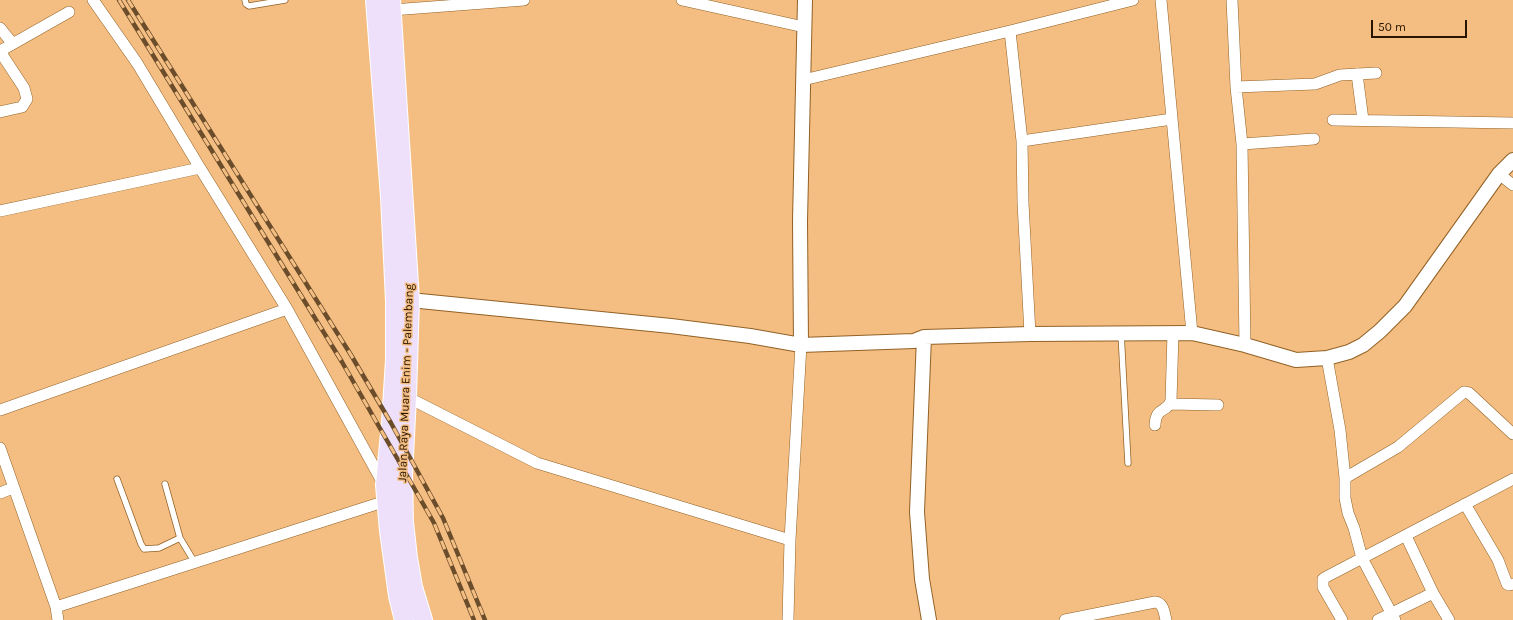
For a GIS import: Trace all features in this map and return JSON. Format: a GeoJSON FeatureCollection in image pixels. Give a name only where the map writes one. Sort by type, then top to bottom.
{"type":"FeatureCollection","features":[{"type":"Feature","properties":{"kind":"main road","name":"Jalan Raya Muara Enim - Palembang"},"geometry":{"type":"LineString","coordinates":[[375,0],[389,190],[395,301],[394,368],[385,493],[398,596],[404,620]]}},
{"type":"Feature","properties":{"kind":"main road","name":"Jalan Raya Muara Enim - Palembang"},"geometry":{"type":"LineString","coordinates":[[391,5],[410,300],[403,476],[404,522],[412,580],[423,620]]}},
{"type":"Feature","properties":{"kind":"street"},"geometry":{"type":"LineString","coordinates":[[56,607],[194,563],[385,493],[288,309],[200,168],[137,63],[93,0]]}},
{"type":"Feature","properties":{"kind":"street"},"geometry":{"type":"LineString","coordinates":[[391,5],[524,0]]}},
{"type":"Feature","properties":{"kind":"street"},"geometry":{"type":"LineString","coordinates":[[682,0],[804,27]]}},
{"type":"Feature","properties":{"kind":"street"},"geometry":{"type":"LineString","coordinates":[[788,620],[790,540],[801,345],[800,221],[805,0]]}},
{"type":"Feature","properties":{"kind":"street"},"geometry":{"type":"LineString","coordinates":[[803,80],[1133,0]]}},
{"type":"Feature","properties":{"kind":"street"},"geometry":{"type":"LineString","coordinates":[[1161,0],[1192,332]]}},
{"type":"Feature","properties":{"kind":"street"},"geometry":{"type":"LineString","coordinates":[[1232,0],[1236,87],[1242,144],[1245,345]]}},
{"type":"Feature","properties":{"kind":"street"},"geometry":{"type":"LineString","coordinates":[[0,112],[22,106],[27,101],[24,88],[1,52],[4,48],[68,12]]}},
{"type":"Feature","properties":{"kind":"street"},"geometry":{"type":"LineString","coordinates":[[0,28],[12,44]]}},
{"type":"Feature","properties":{"kind":"street"},"geometry":{"type":"LineString","coordinates":[[1010,31],[1022,141],[1023,203],[1030,334]]}},
{"type":"Feature","properties":{"kind":"street"},"geometry":{"type":"LineString","coordinates":[[1236,87],[1315,84],[1340,76],[1376,73]]}},
{"type":"Feature","properties":{"kind":"street"},"geometry":{"type":"LineString","coordinates":[[1357,74],[1363,120]]}},
{"type":"Feature","properties":{"kind":"street"},"geometry":{"type":"LineString","coordinates":[[1022,141],[1172,119]]}},
{"type":"Feature","properties":{"kind":"street"},"geometry":{"type":"LineString","coordinates":[[1333,120],[1513,123]]}},
{"type":"Feature","properties":{"kind":"street"},"geometry":{"type":"LineString","coordinates":[[1242,144],[1314,140]]}},
{"type":"Feature","properties":{"kind":"street"},"geometry":{"type":"LineString","coordinates":[[410,300],[671,326],[750,336],[801,345],[914,341],[924,337],[1121,332],[1192,332],[1245,345],[1296,360],[1327,358],[1349,352],[1363,346],[1405,306],[1499,174],[1513,160]]}},
{"type":"Feature","properties":{"kind":"street"},"geometry":{"type":"LineString","coordinates":[[0,211],[200,168]]}},
{"type":"Feature","properties":{"kind":"street"},"geometry":{"type":"LineString","coordinates":[[1499,174],[1513,185]]}},
{"type":"Feature","properties":{"kind":"street"},"geometry":{"type":"LineString","coordinates":[[0,410],[288,309]]}},
{"type":"Feature","properties":{"kind":"street"},"geometry":{"type":"LineString","coordinates":[[1170,404],[1172,385],[1173,332]]}},
{"type":"Feature","properties":{"kind":"street"},"geometry":{"type":"LineString","coordinates":[[924,337],[917,512],[922,579],[929,620]]}},
{"type":"Feature","properties":{"kind":"street"},"geometry":{"type":"LineString","coordinates":[[1327,358],[1340,430],[1345,498],[1348,514],[1354,528],[1362,558],[1393,617]]}},
{"type":"Feature","properties":{"kind":"street"},"geometry":{"type":"LineString","coordinates":[[1344,478],[1398,446],[1464,392],[1469,393],[1513,434]]}},
{"type":"Feature","properties":{"kind":"street"},"geometry":{"type":"LineString","coordinates":[[407,398],[537,463],[790,540]]}},
{"type":"Feature","properties":{"kind":"street"},"geometry":{"type":"LineString","coordinates":[[1155,425],[1155,416],[1170,404],[1218,405]]}},
{"type":"Feature","properties":{"kind":"street"},"geometry":{"type":"LineString","coordinates":[[0,448],[56,607],[58,620]]}},
{"type":"Feature","properties":{"kind":"street"},"geometry":{"type":"LineString","coordinates":[[1342,620],[1323,587],[1323,579],[1513,479]]}},
{"type":"Feature","properties":{"kind":"street"},"geometry":{"type":"LineString","coordinates":[[0,493],[13,488]]}},
{"type":"Feature","properties":{"kind":"street"},"geometry":{"type":"LineString","coordinates":[[1465,504],[1498,560],[1507,584],[1513,584]]}},
{"type":"Feature","properties":{"kind":"street"},"geometry":{"type":"LineString","coordinates":[[1406,536],[1433,593],[1450,620]]}},
{"type":"Feature","properties":{"kind":"street"},"geometry":{"type":"LineString","coordinates":[[1378,620],[1393,617],[1433,593]]}},
{"type":"Feature","properties":{"kind":"street"},"geometry":{"type":"LineString","coordinates":[[1065,620],[1155,602],[1158,602],[1162,606],[1166,620]]}},
{"type":"Feature","properties":{"kind":"lane"},"geometry":{"type":"LineString","coordinates":[[245,0],[246,4],[249,6],[285,0]]}},
{"type":"Feature","properties":{"kind":"lane"},"geometry":{"type":"LineString","coordinates":[[1121,332],[1128,463]]}},
{"type":"Feature","properties":{"kind":"lane"},"geometry":{"type":"LineString","coordinates":[[117,479],[144,549],[158,548],[180,538]]}},
{"type":"Feature","properties":{"kind":"lane"},"geometry":{"type":"LineString","coordinates":[[165,484],[180,538],[194,563]]}},
{"type":"Feature","properties":{"kind":"railway"},"geometry":{"type":"LineString","coordinates":[[119,0],[342,362],[389,444],[434,523],[474,620]]}},
{"type":"Feature","properties":{"kind":"railway"},"geometry":{"type":"LineString","coordinates":[[128,0],[351,355],[391,423],[443,518],[485,620]]}}]}
